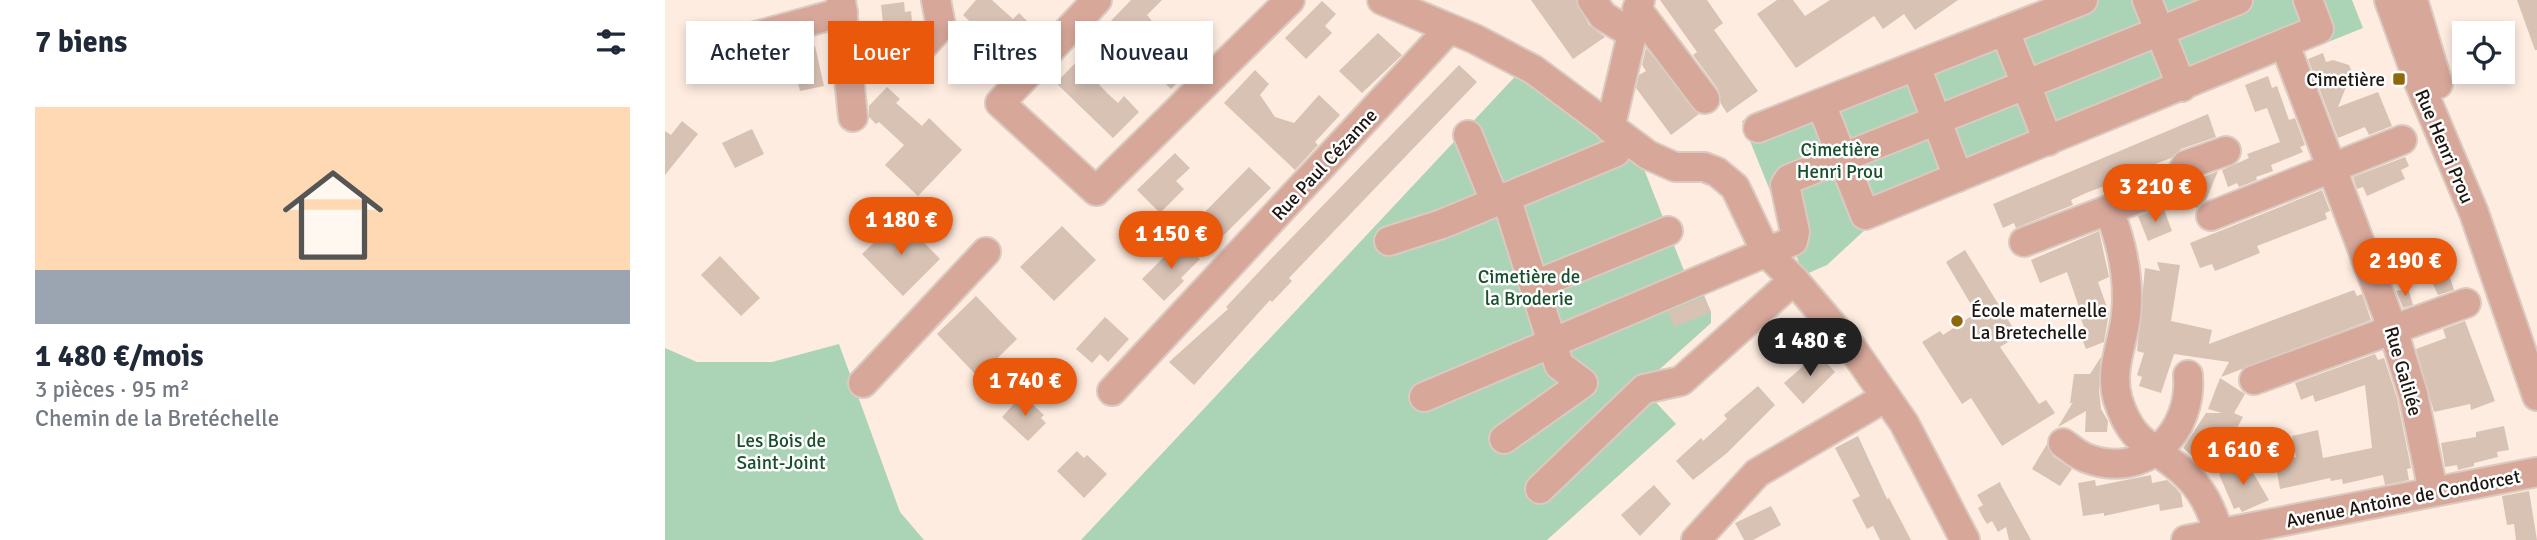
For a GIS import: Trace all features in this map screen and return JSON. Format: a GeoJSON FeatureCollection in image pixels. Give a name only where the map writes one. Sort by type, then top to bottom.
{"type":"FeatureCollection","features":[{"type":"Feature","properties":{"kind":"street"},"geometry":{"type":"LineString","coordinates":[[934,34],[941,26],[936,0]]}},
{"type":"Feature","properties":{"kind":"street"},"geometry":{"type":"LineString","coordinates":[[1097,0],[1000,103],[1096,191],[1290,0]]}},
{"type":"Feature","properties":{"kind":"street"},"geometry":{"type":"LineString","coordinates":[[1383,0],[1475,39],[1534,70],[1613,140],[1663,163],[1704,167],[1727,179],[1735,187],[1766,252],[1794,280],[1852,348],[1910,433],[1965,540]]}},
{"type":"Feature","properties":{"kind":"street"},"geometry":{"type":"LineString","coordinates":[[1592,0],[1603,16],[1636,14]]}},
{"type":"Feature","properties":{"kind":"street"},"geometry":{"type":"LineString","coordinates":[[1758,128],[2083,0]]}},
{"type":"Feature","properties":{"kind":"street"},"geometry":{"type":"LineString","coordinates":[[2147,0],[2182,87]]}},
{"type":"Feature","properties":{"kind":"street"},"geometry":{"type":"LineString","coordinates":[[1424,397],[1794,238],[1786,181],[2238,0]]}},
{"type":"Feature","properties":{"kind":"street"},"geometry":{"type":"LineString","coordinates":[[1821,104],[1865,215],[2319,29],[2308,0]]}},
{"type":"Feature","properties":{"kind":"street","name":"Rue Henri Prou"},"geometry":{"type":"LineString","coordinates":[[2389,0],[2418,80],[2488,251],[2532,369],[2537,396]]}},
{"type":"Feature","properties":{"kind":"street","name":"Rue Henri Prou"},"geometry":{"type":"LineString","coordinates":[[2413,0],[2488,251]]}},
{"type":"Feature","properties":{"kind":"street"},"geometry":{"type":"LineString","coordinates":[[797,21],[842,6],[853,117]]}},
{"type":"Feature","properties":{"kind":"street"},"geometry":{"type":"LineString","coordinates":[[1613,140],[1636,14]]}},
{"type":"Feature","properties":{"kind":"street"},"geometry":{"type":"LineString","coordinates":[[1636,14],[1705,99]]}},
{"type":"Feature","properties":{"kind":"street","name":"Rue Paul Cézanne"},"geometry":{"type":"LineString","coordinates":[[1112,391],[1449,29]]}},
{"type":"Feature","properties":{"kind":"street"},"geometry":{"type":"LineString","coordinates":[[2005,31],[2048,141]]}},
{"type":"Feature","properties":{"kind":"street","name":"Rue Galilée"},"geometry":{"type":"LineString","coordinates":[[2290,58],[2393,330],[2413,394],[2433,491]]}},
{"type":"Feature","properties":{"kind":"street"},"geometry":{"type":"LineString","coordinates":[[1916,66],[1958,177]]}},
{"type":"Feature","properties":{"kind":"street"},"geometry":{"type":"LineString","coordinates":[[1468,135],[1501,199],[1535,285],[1559,365],[1583,383],[1504,439]]}},
{"type":"Feature","properties":{"kind":"street"},"geometry":{"type":"LineString","coordinates":[[1389,241],[1501,199],[1613,140]]}},
{"type":"Feature","properties":{"kind":"street"},"geometry":{"type":"LineString","coordinates":[[2211,216],[2402,140]]}},
{"type":"Feature","properties":{"kind":"street"},"geometry":{"type":"LineString","coordinates":[[2024,242],[2176,184],[2186,165],[2226,151]]}},
{"type":"Feature","properties":{"kind":"street"},"geometry":{"type":"LineString","coordinates":[[2109,210],[2125,261],[2127,290],[2126,317],[2114,373],[2117,398],[2129,426],[2141,442],[2180,469],[2199,488],[2211,507],[2219,533]]}},
{"type":"Feature","properties":{"kind":"street"},"geometry":{"type":"LineString","coordinates":[[1535,285],[1668,230]]}},
{"type":"Feature","properties":{"kind":"street"},"geometry":{"type":"LineString","coordinates":[[863,383],[986,252]]}},
{"type":"Feature","properties":{"kind":"street"},"geometry":{"type":"LineString","coordinates":[[1540,489],[1644,389],[1681,381],[1794,280]]}},
{"type":"Feature","properties":{"kind":"street"},"geometry":{"type":"LineString","coordinates":[[2254,380],[2466,303]]}},
{"type":"Feature","properties":{"kind":"street"},"geometry":{"type":"LineString","coordinates":[[2063,443],[2086,458],[2104,462],[2122,463],[2154,453],[2175,433],[2185,415],[2190,394],[2188,375]]}},
{"type":"Feature","properties":{"kind":"street"},"geometry":{"type":"LineString","coordinates":[[1696,540],[1757,473],[1886,397]]}},
{"type":"Feature","properties":{"kind":"street","name":"Avenue Antoine de Condorcet"},"geometry":{"type":"LineString","coordinates":[[2186,540],[2537,472]]}},
{"type":"Feature","properties":{"kind":"green space","name":"Cimetière Henri Prou"},"geometry":{"type":"Polygon","coordinates":[[[2046,0],[2352,0],[2363,28],[1867,228],[1827,265],[1804,275],[1742,121],[2046,0]]]}},
{"type":"Feature","properties":{"kind":"green space","name":"Cimetière de la Broderie"},"geometry":{"type":"Polygon","coordinates":[[[1524,67],[1642,164],[1692,291],[1701,288],[1711,312],[1711,323],[1641,386],[1676,424],[1547,540],[1081,540],[1524,67]]]}},
{"type":"Feature","properties":{"kind":"green space","name":"Les Bois de Saint-Joint"},"geometry":{"type":"Polygon","coordinates":[[[839,344],[900,512],[924,540],[665,540],[665,348],[697,362],[772,362],[839,344]]]}},
{"type":"Feature","properties":{"kind":"building"},"geometry":{"type":"Polygon","coordinates":[[[976,0],[992,0],[1013,19],[1019,13],[1027,21],[969,21],[963,15],[976,0]]]}},
{"type":"Feature","properties":{"kind":"building"},"geometry":{"type":"Polygon","coordinates":[[[1131,0],[1162,0],[1147,15],[1152,21],[1111,21],[1131,0]]]}},
{"type":"Feature","properties":{"kind":"building"},"geometry":{"type":"Polygon","coordinates":[[[1531,0],[1576,0],[1589,25],[1605,37],[1573,59],[1531,0]]]}},
{"type":"Feature","properties":{"kind":"building"},"geometry":{"type":"Polygon","coordinates":[[[1660,0],[1707,0],[1723,23],[1714,30],[1758,91],[1727,113],[1721,104],[1718,89],[1693,55],[1697,52],[1660,0]]]}},
{"type":"Feature","properties":{"kind":"building"},"geometry":{"type":"Polygon","coordinates":[[[1777,0],[1793,0],[1805,16],[1830,0],[1958,0],[1915,30],[1904,14],[1883,29],[1874,16],[1796,68],[1757,14],[1777,0]]]}},
{"type":"Feature","properties":{"kind":"building"},"geometry":{"type":"Polygon","coordinates":[[[2517,0],[2537,0],[2537,50],[2535,50],[2517,0]]]}},
{"type":"Feature","properties":{"kind":"building"},"geometry":{"type":"Polygon","coordinates":[[[1322,1],[1336,14],[1325,26],[1332,33],[1306,59],[1285,38],[1322,1]]]}},
{"type":"Feature","properties":{"kind":"building"},"geometry":{"type":"Polygon","coordinates":[[[904,2],[905,12],[911,11],[912,21],[883,21],[881,5],[904,2]]]}},
{"type":"Feature","properties":{"kind":"building"},"geometry":{"type":"Polygon","coordinates":[[[1378,33],[1402,55],[1362,93],[1339,71],[1378,33]]]}},
{"type":"Feature","properties":{"kind":"building"},"geometry":{"type":"Polygon","coordinates":[[[814,46],[824,86],[800,91],[798,84],[814,84],[814,46]]]}},
{"type":"Feature","properties":{"kind":"building"},"geometry":{"type":"Polygon","coordinates":[[[1646,48],[1699,114],[1671,135],[1636,88],[1639,75],[1646,71],[1642,65],[1646,48]]]}},
{"type":"Feature","properties":{"kind":"building"},"geometry":{"type":"Polygon","coordinates":[[[2323,53],[2326,62],[2333,60],[2349,65],[2352,72],[2338,107],[2378,92],[2392,126],[2369,135],[2365,127],[2338,138],[2308,59],[2323,53]]]}},
{"type":"Feature","properties":{"kind":"building"},"geometry":{"type":"Polygon","coordinates":[[[1075,63],[1075,84],[1099,84],[1118,103],[1124,96],[1139,112],[1113,138],[1057,84],[1061,84],[1061,78],[1075,63]]]}},
{"type":"Feature","properties":{"kind":"building"},"geometry":{"type":"Polygon","coordinates":[[[1459,65],[1477,82],[1289,278],[1292,281],[1272,302],[1270,300],[1194,385],[1169,362],[1228,309],[1226,307],[1270,260],[1459,65]]]}},
{"type":"Feature","properties":{"kind":"building"},"geometry":{"type":"Polygon","coordinates":[[[1255,70],[1269,84],[1260,95],[1275,117],[1294,123],[1319,95],[1340,115],[1315,142],[1318,145],[1295,170],[1224,103],[1255,70]]]}},
{"type":"Feature","properties":{"kind":"building"},"geometry":{"type":"Polygon","coordinates":[[[2268,76],[2272,88],[2277,86],[2289,120],[2295,118],[2305,145],[2300,147],[2303,152],[2271,165],[2273,171],[2256,177],[2257,180],[2239,187],[2237,183],[2228,187],[2222,170],[2249,158],[2247,154],[2280,142],[2267,108],[2255,112],[2245,85],[2268,76]]]}},
{"type":"Feature","properties":{"kind":"building"},"geometry":{"type":"Polygon","coordinates":[[[887,87],[900,99],[896,103],[922,126],[929,118],[962,150],[918,196],[885,165],[904,145],[879,122],[876,124],[869,117],[869,106],[887,87]]]}},
{"type":"Feature","properties":{"kind":"building"},"geometry":{"type":"Polygon","coordinates":[[[2208,114],[2216,137],[2181,149],[2171,158],[2155,164],[2159,173],[2142,179],[2139,173],[2071,200],[2073,205],[2016,228],[2014,223],[2003,228],[1993,204],[2208,114]]]}},
{"type":"Feature","properties":{"kind":"building"},"geometry":{"type":"Polygon","coordinates":[[[682,121],[698,134],[665,175],[665,131],[671,135],[682,121]]]}},
{"type":"Feature","properties":{"kind":"building"},"geometry":{"type":"Polygon","coordinates":[[[752,129],[764,154],[735,168],[722,143],[752,129]]]}},
{"type":"Feature","properties":{"kind":"building"},"geometry":{"type":"Polygon","coordinates":[[[1175,153],[1190,168],[1176,181],[1184,189],[1160,213],[1137,190],[1175,153]]]}},
{"type":"Feature","properties":{"kind":"building"},"geometry":{"type":"Polygon","coordinates":[[[2405,157],[2409,166],[2401,170],[2405,179],[2367,196],[2363,187],[2357,189],[2353,177],[2405,157]]]}},
{"type":"Feature","properties":{"kind":"building"},"geometry":{"type":"Polygon","coordinates":[[[1249,167],[1271,188],[1223,236],[1202,215],[1249,167]]]}},
{"type":"Feature","properties":{"kind":"building"},"geometry":{"type":"Polygon","coordinates":[[[2218,171],[2206,200],[2197,208],[2182,202],[2198,179],[2218,171]]]}},
{"type":"Feature","properties":{"kind":"building"},"geometry":{"type":"Polygon","coordinates":[[[2322,190],[2330,211],[2325,213],[2327,219],[2257,246],[2260,253],[2223,268],[2215,271],[2212,264],[2200,268],[2190,243],[2322,190]]]}},
{"type":"Feature","properties":{"kind":"building"},"geometry":{"type":"Polygon","coordinates":[[[2163,207],[2172,231],[2148,241],[2138,216],[2163,207]]]}},
{"type":"Feature","properties":{"kind":"building"},"geometry":{"type":"Polygon","coordinates":[[[900,218],[940,259],[903,296],[862,254],[900,218]]]}},
{"type":"Feature","properties":{"kind":"building"},"geometry":{"type":"Polygon","coordinates":[[[1062,226],[1096,260],[1054,301],[1020,267],[1062,226]]]}},
{"type":"Feature","properties":{"kind":"building"},"geometry":{"type":"Polygon","coordinates":[[[2099,231],[2109,277],[2098,282],[2109,313],[2104,342],[2086,349],[2078,329],[2084,327],[2067,272],[2040,283],[2031,260],[2099,231]]]}},
{"type":"Feature","properties":{"kind":"building"},"geometry":{"type":"Polygon","coordinates":[[[1181,240],[1200,259],[1181,278],[1184,281],[1164,301],[1142,279],[1181,240]]]}},
{"type":"Feature","properties":{"kind":"building"},"geometry":{"type":"Polygon","coordinates":[[[1965,250],[2018,336],[2000,347],[2039,404],[2046,400],[2055,413],[2002,446],[1971,398],[1962,404],[1922,342],[1940,331],[1943,335],[1976,313],[1946,262],[1965,250]]]}},
{"type":"Feature","properties":{"kind":"building"},"geometry":{"type":"Polygon","coordinates":[[[720,256],[760,298],[741,316],[701,275],[720,256]]]}},
{"type":"Feature","properties":{"kind":"building"},"geometry":{"type":"Polygon","coordinates":[[[2157,262],[2180,265],[2171,321],[2212,330],[2209,344],[2354,290],[2357,296],[2362,294],[2371,320],[2221,377],[2229,362],[2174,354],[2161,393],[2139,386],[2142,377],[2137,375],[2144,353],[2137,351],[2145,268],[2160,271],[2157,262]]]}},
{"type":"Feature","properties":{"kind":"building"},"geometry":{"type":"Polygon","coordinates":[[[2449,274],[2454,290],[2438,295],[2431,280],[2449,274]]]}},
{"type":"Feature","properties":{"kind":"building"},"geometry":{"type":"Polygon","coordinates":[[[2408,288],[2413,305],[2403,308],[2396,291],[2408,288]]]}},
{"type":"Feature","properties":{"kind":"building"},"geometry":{"type":"Polygon","coordinates":[[[976,296],[1017,339],[978,377],[937,334],[976,296]]]}},
{"type":"Feature","properties":{"kind":"building"},"geometry":{"type":"Polygon","coordinates":[[[1704,297],[1711,312],[1674,327],[1668,312],[1704,297]]]}},
{"type":"Feature","properties":{"kind":"building"},"geometry":{"type":"Polygon","coordinates":[[[1105,317],[1129,339],[1108,362],[1100,354],[1092,363],[1076,349],[1105,317]]]}},
{"type":"Feature","properties":{"kind":"building"},"geometry":{"type":"Polygon","coordinates":[[[2465,321],[2495,401],[2471,410],[2470,404],[2434,412],[2416,349],[2446,338],[2443,329],[2465,321]]]}},
{"type":"Feature","properties":{"kind":"building"},"geometry":{"type":"Polygon","coordinates":[[[1818,353],[1835,372],[1803,404],[1784,383],[1818,353]]]}},
{"type":"Feature","properties":{"kind":"building"},"geometry":{"type":"Polygon","coordinates":[[[2375,354],[2378,360],[2384,358],[2397,398],[2411,468],[2407,469],[2409,480],[2385,485],[2383,475],[2343,484],[2342,479],[2331,481],[2330,478],[2280,489],[2275,461],[2296,457],[2292,436],[2318,430],[2323,458],[2372,448],[2365,385],[2315,402],[2313,395],[2301,400],[2295,383],[2375,354]]]}},
{"type":"Feature","properties":{"kind":"building"},"geometry":{"type":"Polygon","coordinates":[[[2101,357],[2099,390],[2101,409],[2108,421],[2107,432],[2085,432],[2086,411],[2058,427],[2073,402],[2070,404],[2074,374],[2090,374],[2101,357]]]}},
{"type":"Feature","properties":{"kind":"building"},"geometry":{"type":"Polygon","coordinates":[[[2220,378],[2245,394],[2234,413],[2243,417],[2233,435],[2226,438],[2228,444],[2215,467],[2207,452],[2201,464],[2183,448],[2206,413],[2222,413],[2208,409],[2220,378]]]}},
{"type":"Feature","properties":{"kind":"building"},"geometry":{"type":"Polygon","coordinates":[[[1758,386],[1775,405],[1727,453],[1693,480],[1676,461],[1701,438],[1703,441],[1727,419],[1724,415],[1758,386]]]}},
{"type":"Feature","properties":{"kind":"building"},"geometry":{"type":"Polygon","coordinates":[[[1022,395],[1044,415],[1041,418],[1046,423],[1028,441],[1002,417],[1022,395]]]}},
{"type":"Feature","properties":{"kind":"building"},"geometry":{"type":"Polygon","coordinates":[[[2504,426],[2509,450],[2497,452],[2498,457],[2474,463],[2474,466],[2458,470],[2457,465],[2445,467],[2441,443],[2476,437],[2476,432],[2504,426]]]}},
{"type":"Feature","properties":{"kind":"building"},"geometry":{"type":"Polygon","coordinates":[[[1858,436],[1887,499],[1889,498],[1911,540],[1880,540],[1873,526],[1867,529],[1852,500],[1860,496],[1835,448],[1858,436]]]}},
{"type":"Feature","properties":{"kind":"building"},"geometry":{"type":"Polygon","coordinates":[[[2047,444],[2053,456],[2072,469],[2060,486],[2032,469],[2047,444]]]}},
{"type":"Feature","properties":{"kind":"building"},"geometry":{"type":"Polygon","coordinates":[[[1077,451],[1084,458],[1087,455],[1107,474],[1084,498],[1057,471],[1077,451]]]}},
{"type":"Feature","properties":{"kind":"building"},"geometry":{"type":"Polygon","coordinates":[[[2245,459],[2269,500],[2242,512],[2239,507],[2234,509],[2219,474],[2245,459]]]}},
{"type":"Feature","properties":{"kind":"building"},"geometry":{"type":"Polygon","coordinates":[[[2151,475],[2152,483],[2167,480],[2176,488],[2181,494],[2183,507],[2160,511],[2159,504],[2104,516],[2104,513],[2083,516],[2078,483],[2095,480],[2096,486],[2151,475]]]}},
{"type":"Feature","properties":{"kind":"building"},"geometry":{"type":"Polygon","coordinates":[[[2000,482],[2031,540],[2009,540],[2006,527],[1998,532],[1992,521],[1987,524],[1982,516],[1978,508],[1983,505],[1977,495],[2000,482]]]}},
{"type":"Feature","properties":{"kind":"building"},"geometry":{"type":"Polygon","coordinates":[[[1654,485],[1671,504],[1640,536],[1621,515],[1654,485]]]}},
{"type":"Feature","properties":{"kind":"building"},"geometry":{"type":"Polygon","coordinates":[[[2529,491],[2537,540],[2516,540],[2514,524],[2507,525],[2502,496],[2529,491]]]}},
{"type":"Feature","properties":{"kind":"building"},"geometry":{"type":"Polygon","coordinates":[[[1771,506],[1781,525],[1753,540],[1744,540],[1735,523],[1771,506]]]}},
{"type":"Feature","properties":{"kind":"place","name":"Cimetière"},"geometry":{"type":"Point","coordinates":[2399,79]}},
{"type":"Feature","properties":{"kind":"place","name":"École maternelle La Bretechelle"},"geometry":{"type":"Point","coordinates":[1957,321]}}]}
